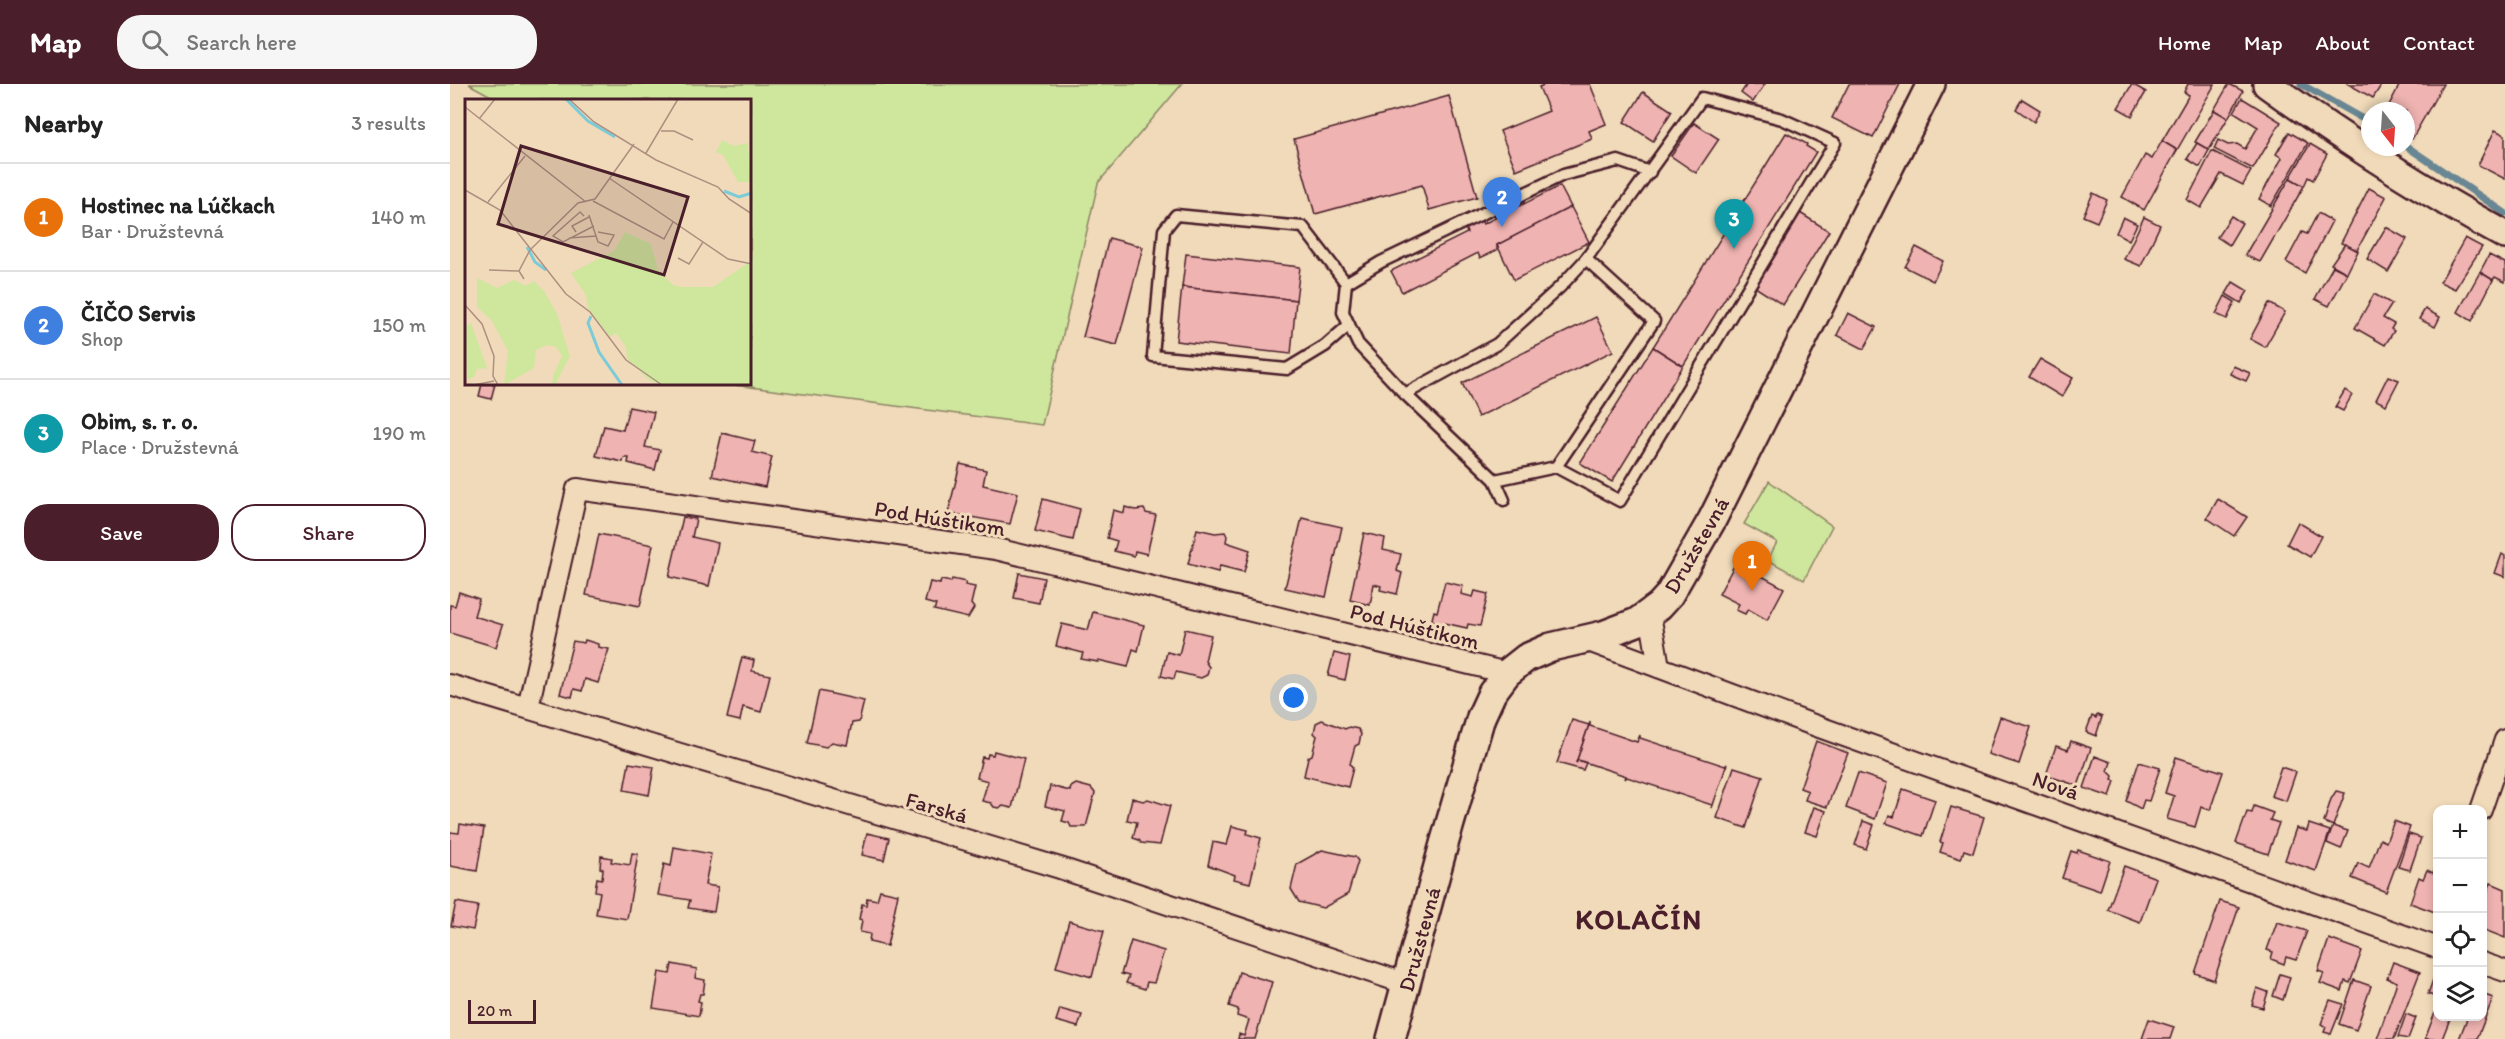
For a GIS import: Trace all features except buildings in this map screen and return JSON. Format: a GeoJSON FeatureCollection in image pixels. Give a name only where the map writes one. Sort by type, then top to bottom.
{"type":"FeatureCollection","features":[{"type":"Feature","properties":{"kind":"street","name":"Družstevná"},"geometry":{"type":"LineString","coordinates":[[1391,1039],[1481,717],[1492,693],[1507,674],[1526,658],[1551,646],[1623,628],[1650,614],[1669,595],[1712,520],[1931,84]]}},
{"type":"Feature","properties":{"kind":"street"},"geometry":{"type":"LineString","coordinates":[[2267,84],[2374,157],[2505,235]]}},
{"type":"Feature","properties":{"kind":"street","name":"Pod Húštikom"},"geometry":{"type":"LineString","coordinates":[[528,707],[577,489],[996,549],[1507,674]]}},
{"type":"Feature","properties":{"kind":"street"},"geometry":{"type":"LineString","coordinates":[[1650,614],[1659,667]]}},
{"type":"Feature","properties":{"kind":"street","name":"Nová"},"geometry":{"type":"LineString","coordinates":[[1583,639],[1808,723],[2433,942]]}},
{"type":"Feature","properties":{"kind":"street","name":"Farská"},"geometry":{"type":"LineString","coordinates":[[450,685],[1060,868],[1407,984]]}},
{"type":"Feature","properties":{"kind":"street"},"geometry":{"type":"LineString","coordinates":[[2483,805],[2505,740]]}},
{"type":"Feature","properties":{"kind":"street"},"geometry":{"type":"LineString","coordinates":[[2487,965],[2505,971]]}},
{"type":"Feature","properties":{"kind":"lane"},"geometry":{"type":"LineString","coordinates":[[1406,394],[1497,344],[1560,287],[1586,259],[1702,98],[1782,119],[1835,143],[1620,501],[1556,467],[1495,480]]}},
{"type":"Feature","properties":{"kind":"lane"},"geometry":{"type":"LineString","coordinates":[[1346,283],[1381,262],[1563,175],[1618,161],[1650,172]]}},
{"type":"Feature","properties":{"kind":"lane"},"geometry":{"type":"LineString","coordinates":[[1349,325],[1325,346],[1287,369],[1153,356],[1164,230],[1176,215],[1304,227],[1346,283],[1343,312],[1358,344],[1495,480],[1504,500]]}},
{"type":"Feature","properties":{"kind":"lane"},"geometry":{"type":"LineString","coordinates":[[1556,467],[1654,321],[1586,259]]}},
{"type":"Feature","properties":{"kind":"green space"},"geometry":{"type":"Polygon","coordinates":[[[469,84],[1182,84],[1098,183],[1042,425],[742,386],[752,386],[752,99],[496,99],[469,84]]]}},
{"type":"Feature","properties":{"kind":"green space"},"geometry":{"type":"Polygon","coordinates":[[[1769,481],[1832,526],[1804,580],[1768,560],[1777,542],[1744,524],[1769,481]]]}},
{"type":"Feature","properties":{"kind":"waterway"},"geometry":{"type":"LineString","coordinates":[[2301,84],[2361,118]]}},
{"type":"Feature","properties":{"kind":"waterway"},"geometry":{"type":"LineString","coordinates":[[2415,152],[2505,213]]}},
{"type":"Feature","properties":{"kind":"place","name":"ČIČO Servis"},"geometry":{"type":"Point","coordinates":[1502,227]}},
{"type":"Feature","properties":{"kind":"place","name":"Obim, s. r. o."},"geometry":{"type":"Point","coordinates":[1734,249]}},
{"type":"Feature","properties":{"kind":"place","name":"Hostinec na Lúčkach"},"geometry":{"type":"Point","coordinates":[1752,591]}},
{"type":"Feature","properties":{"kind":"district","name":"KOLAČÍN"},"geometry":{"type":"Point","coordinates":[1639,919]}}]}
